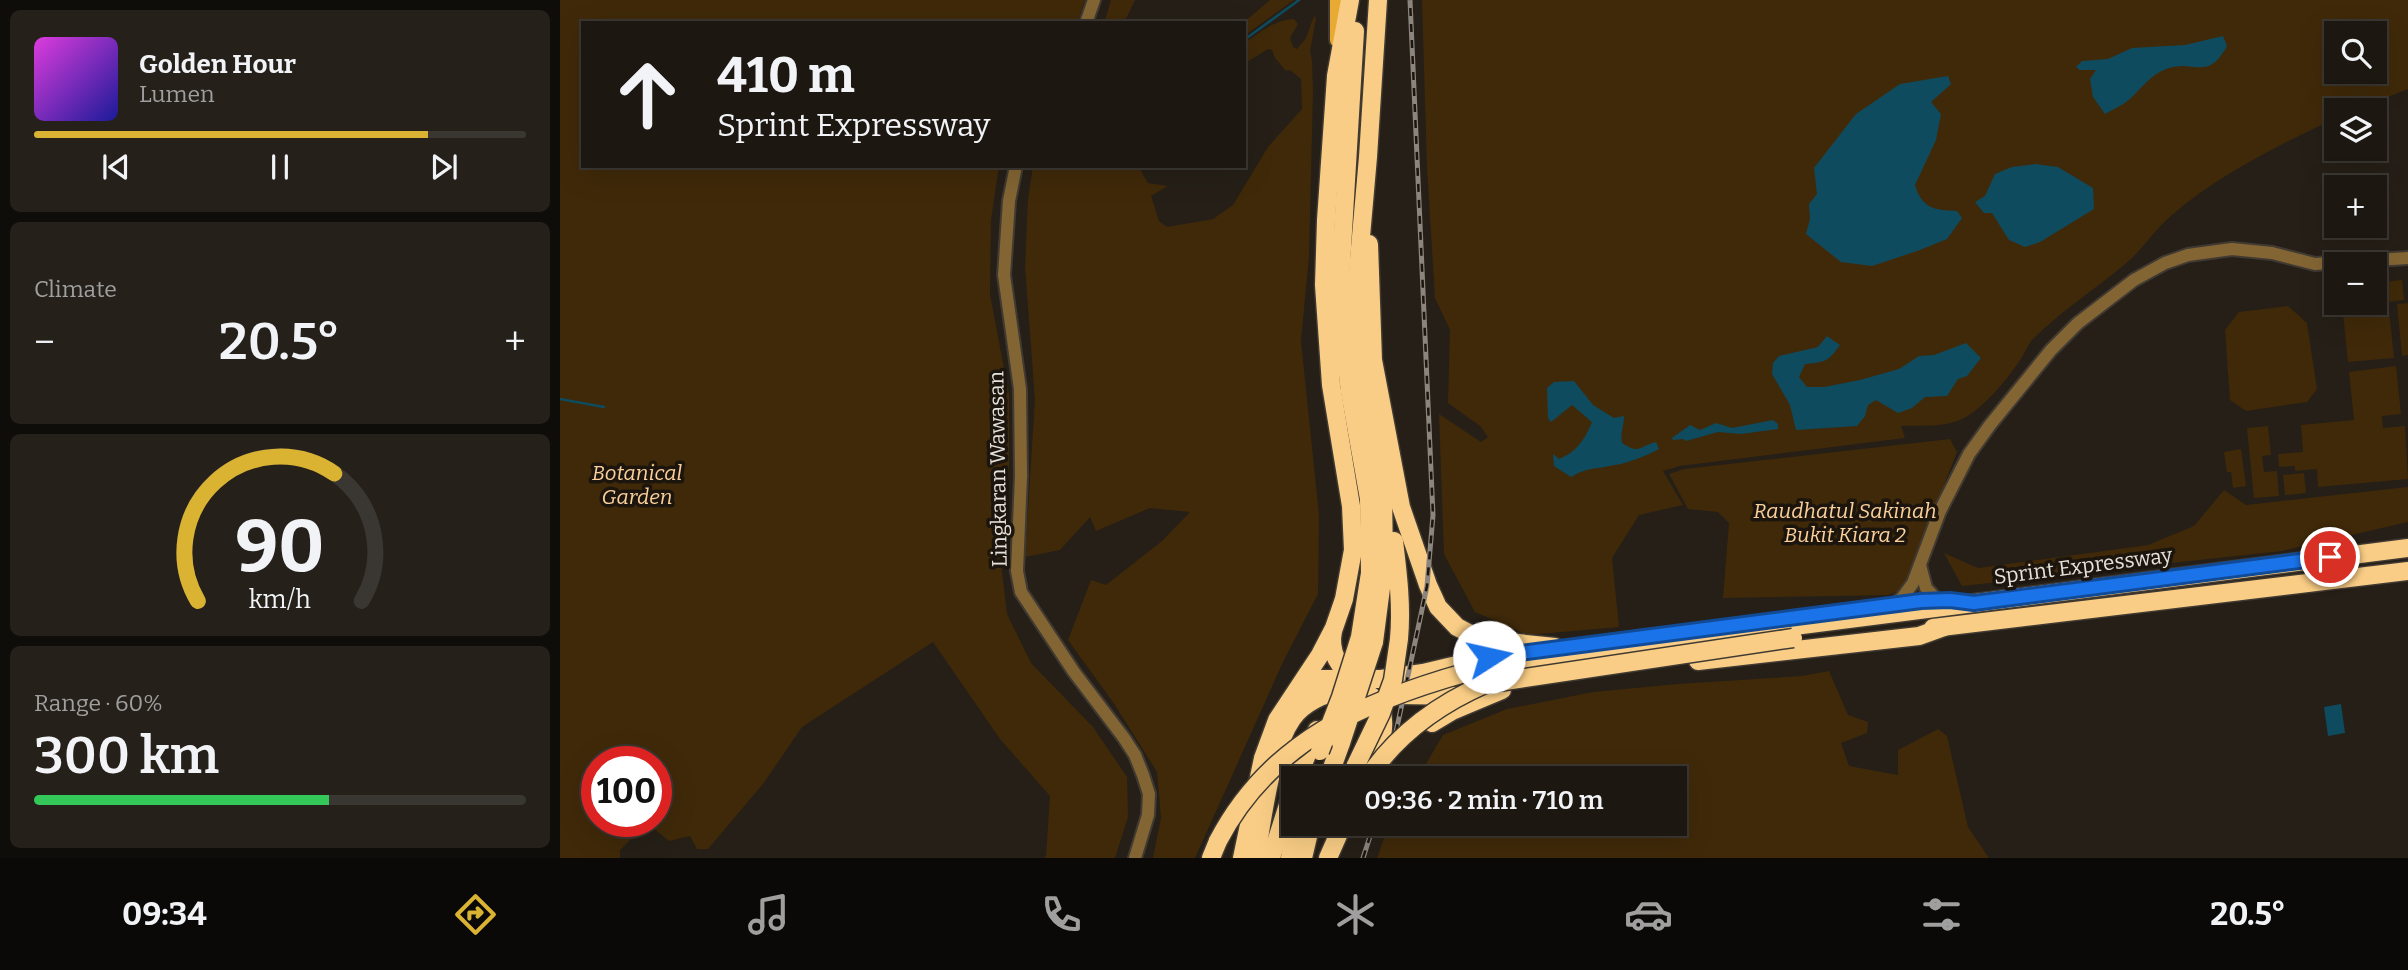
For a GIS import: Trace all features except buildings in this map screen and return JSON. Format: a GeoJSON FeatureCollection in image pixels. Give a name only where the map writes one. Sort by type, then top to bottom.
{"type":"FeatureCollection","features":[{"type":"Feature","properties":{"kind":"highway"},"geometry":{"type":"LineString","coordinates":[[1242,858],[1263,758],[1277,720],[1320,655],[1334,628],[1344,599],[1353,550],[1351,506],[1330,369],[1324,285],[1336,76],[1350,0]]}},
{"type":"Feature","properties":{"kind":"highway"},"geometry":{"type":"LineString","coordinates":[[1315,766],[1361,640],[1357,595],[1360,522],[1343,413],[1336,325],[1357,0]]}},
{"type":"Feature","properties":{"kind":"highway"},"geometry":{"type":"LineString","coordinates":[[1356,766],[1393,680],[1401,615],[1391,523],[1382,490],[1363,386],[1355,305],[1378,0]]}},
{"type":"Feature","properties":{"kind":"highway"},"geometry":{"type":"LineString","coordinates":[[1368,157],[1369,300],[1373,360],[1401,507],[1428,585],[1438,607],[1457,626],[1480,639],[1555,648]]}},
{"type":"Feature","properties":{"kind":"highway"},"geometry":{"type":"LineString","coordinates":[[1333,766],[1341,743],[1361,640],[1370,573],[1369,499],[1350,392],[1339,298]]}},
{"type":"Feature","properties":{"kind":"highway"},"geometry":{"type":"LineString","coordinates":[[1330,369],[1343,413]]}},
{"type":"Feature","properties":{"kind":"highway"},"geometry":{"type":"LineString","coordinates":[[1302,766],[1361,640],[1380,613],[1384,565],[1382,490]]}},
{"type":"Feature","properties":{"kind":"highway"},"geometry":{"type":"LineString","coordinates":[[2330,557],[2354,548],[2408,538]]}},
{"type":"Feature","properties":{"kind":"highway","name":"Sprint Expressway"},"geometry":{"type":"LineString","coordinates":[[1211,858],[1231,818],[1247,794],[1298,747],[1340,720],[1423,685],[1468,672],[1520,663],[1794,632],[1974,603],[2408,548]]}},
{"type":"Feature","properties":{"kind":"highway","name":"Sprint Expressway"},"geometry":{"type":"LineString","coordinates":[[1794,632],[1944,627],[2408,571]]}},
{"type":"Feature","properties":{"kind":"highway"},"geometry":{"type":"LineString","coordinates":[[2349,578],[2408,578]]}},
{"type":"Feature","properties":{"kind":"highway"},"geometry":{"type":"LineString","coordinates":[[1277,720],[1304,687],[1320,679],[1381,679],[1555,648],[1893,605],[1938,601],[1974,603]]}},
{"type":"Feature","properties":{"kind":"highway"},"geometry":{"type":"LineString","coordinates":[[1334,628],[1331,646],[1336,659],[1354,678],[1393,694],[1466,696],[1573,677],[1746,654],[1919,636],[1944,627]]}},
{"type":"Feature","properties":{"kind":"highway"},"geometry":{"type":"LineString","coordinates":[[1376,766],[1412,728],[1459,695],[1485,684],[1794,632]]}},
{"type":"Feature","properties":{"kind":"highway"},"geometry":{"type":"LineString","coordinates":[[1466,662],[1453,669],[1450,676],[1454,688],[1466,696]]}},
{"type":"Feature","properties":{"kind":"highway"},"geometry":{"type":"LineString","coordinates":[[1387,766],[1403,746],[1426,727],[1452,711],[1502,690]]}},
{"type":"Feature","properties":{"kind":"highway"},"geometry":{"type":"LineString","coordinates":[[1261,854],[1272,772],[1282,738],[1305,703],[1331,692],[1359,691],[1370,695],[1381,707],[1384,721],[1382,738],[1370,766]]}},
{"type":"Feature","properties":{"kind":"highway"},"geometry":{"type":"LineString","coordinates":[[1261,854],[1281,813]]}},
{"type":"Feature","properties":{"kind":"highway"},"geometry":{"type":"LineString","coordinates":[[1290,858],[1295,836]]}},
{"type":"Feature","properties":{"kind":"highway"},"geometry":{"type":"LineString","coordinates":[[1303,858],[1308,836]]}},
{"type":"Feature","properties":{"kind":"highway"},"geometry":{"type":"LineString","coordinates":[[1320,858],[1327,836]]}},
{"type":"Feature","properties":{"kind":"highway"},"geometry":{"type":"LineString","coordinates":[[1329,858],[1339,836]]}},
{"type":"Feature","properties":{"kind":"highway"},"geometry":{"type":"LineString","coordinates":[[1339,858],[1347,836]]}},
{"type":"Feature","properties":{"kind":"main road"},"geometry":{"type":"LineString","coordinates":[[1336,76],[1337,0]]}},
{"type":"Feature","properties":{"kind":"street"},"geometry":{"type":"LineString","coordinates":[[1087,21],[1094,0]]}},
{"type":"Feature","properties":{"kind":"street","name":"Lingkaran Wawasan"},"geometry":{"type":"LineString","coordinates":[[1016,168],[1006,227],[1004,275],[1020,389],[1021,476],[1017,571],[1021,592],[1124,738],[1139,765],[1149,794],[1148,814],[1135,858]]}},
{"type":"Feature","properties":{"kind":"street"},"geometry":{"type":"LineString","coordinates":[[1893,605],[1907,592],[1940,511],[1969,454],[1990,425],[2060,341],[2078,323],[2134,280],[2165,263],[2203,251],[2272,253],[2315,264],[2408,258]]}},
{"type":"Feature","properties":{"kind":"street"},"geometry":{"type":"LineString","coordinates":[[1920,564],[1926,588],[1938,601]]}},
{"type":"Feature","properties":{"kind":"green space","name":"Botanical Garden"},"geometry":{"type":"Polygon","coordinates":[[[560,0],[1085,0],[1078,21],[581,21],[581,168],[999,168],[991,220],[990,294],[1009,395],[1009,480],[1001,564],[1007,614],[1031,663],[1093,727],[1127,777],[1128,817],[1115,858],[1044,858],[1050,796],[1000,739],[933,642],[802,727],[763,784],[708,849],[697,849],[690,836],[669,841],[664,837],[672,837],[672,746],[581,746],[581,837],[633,837],[620,850],[620,858],[560,858],[560,0]]]}},
{"type":"Feature","properties":{"kind":"green space"},"geometry":{"type":"Polygon","coordinates":[[[1111,0],[1135,0],[1125,21],[1105,21],[1111,0]]]}},
{"type":"Feature","properties":{"kind":"green space"},"geometry":{"type":"Polygon","coordinates":[[[1270,0],[1294,0],[1246,35],[1245,21],[1270,0]]]}},
{"type":"Feature","properties":{"kind":"green space"},"geometry":{"type":"Polygon","coordinates":[[[1422,0],[2408,0],[2408,89],[2385,98],[2324,98],[2324,124],[2251,161],[2190,200],[2130,259],[2033,339],[2004,382],[1972,413],[1949,423],[1901,426],[1905,438],[1680,466],[1663,471],[1683,505],[1639,515],[1612,558],[1619,627],[1527,635],[1475,612],[1444,554],[1439,414],[1481,442],[1488,437],[1480,426],[1448,403],[1450,330],[1435,298],[1427,168],[1422,0]]]}},
{"type":"Feature","properties":{"kind":"green space"},"geometry":{"type":"Polygon","coordinates":[[[1314,16],[1316,18],[1310,51],[1313,90],[1309,256],[1301,341],[1319,515],[1318,594],[1283,662],[1195,858],[1153,858],[1161,818],[1157,772],[1115,705],[1068,640],[1091,580],[1106,585],[1162,541],[1190,512],[1150,508],[1096,531],[1090,517],[1060,550],[1025,557],[1035,400],[1025,267],[1028,199],[1033,168],[1139,168],[1148,183],[1168,186],[1151,196],[1159,221],[1167,227],[1213,219],[1233,205],[1268,147],[1302,109],[1301,79],[1290,70],[1286,71],[1272,50],[1268,49],[1246,63],[1246,42],[1274,24],[1294,19],[1298,24],[1290,38],[1293,47],[1297,49],[1306,38],[1314,16]]]}},
{"type":"Feature","properties":{"kind":"green space"},"geometry":{"type":"Polygon","coordinates":[[[2402,280],[2404,300],[2387,302],[2387,282],[2402,280]]]}},
{"type":"Feature","properties":{"kind":"green space"},"geometry":{"type":"Polygon","coordinates":[[[2408,303],[2408,355],[2402,356],[2397,304],[2408,303]]]}},
{"type":"Feature","properties":{"kind":"green space"},"geometry":{"type":"Polygon","coordinates":[[[2288,306],[2307,323],[2317,389],[2307,402],[2246,411],[2230,400],[2225,330],[2239,312],[2288,306]]]}},
{"type":"Feature","properties":{"kind":"green space"},"geometry":{"type":"Polygon","coordinates":[[[2387,310],[2394,358],[2348,362],[2343,315],[2387,315],[2387,310]]]}},
{"type":"Feature","properties":{"kind":"green space"},"geometry":{"type":"Polygon","coordinates":[[[2396,366],[2401,414],[2382,416],[2383,428],[2405,426],[2408,479],[2318,487],[2317,469],[2295,471],[2295,466],[2279,467],[2278,454],[2303,452],[2301,425],[2354,420],[2349,372],[2396,366]]]}},
{"type":"Feature","properties":{"kind":"green space"},"geometry":{"type":"Polygon","coordinates":[[[2268,426],[2271,455],[2262,456],[2264,472],[2277,471],[2279,496],[2254,498],[2247,428],[2268,426]]]}},
{"type":"Feature","properties":{"kind":"green space","name":"Raudhatul Sakinah Bukit Kiara 2"},"geometry":{"type":"Polygon","coordinates":[[[1950,439],[1957,452],[1903,590],[1888,595],[1723,598],[1729,523],[1718,512],[1688,509],[1669,474],[1684,469],[1950,439]]]}},
{"type":"Feature","properties":{"kind":"green space"},"geometry":{"type":"Polygon","coordinates":[[[2241,449],[2246,486],[2233,488],[2224,452],[2241,449]]]}},
{"type":"Feature","properties":{"kind":"green space"},"geometry":{"type":"Polygon","coordinates":[[[2304,473],[2306,493],[2285,495],[2283,475],[2304,473]]]}},
{"type":"Feature","properties":{"kind":"green space"},"geometry":{"type":"Polygon","coordinates":[[[2408,487],[2408,522],[2282,551],[1962,586],[1944,553],[1978,568],[2148,545],[2194,526],[2224,490],[2246,505],[2408,487]]]}},
{"type":"Feature","properties":{"kind":"green space"},"geometry":{"type":"Polygon","coordinates":[[[1829,671],[1848,715],[1868,722],[1867,733],[1841,743],[1849,766],[1898,775],[1898,750],[1938,729],[1947,736],[1968,827],[1989,858],[1377,858],[1385,836],[1687,836],[1687,766],[1425,766],[1443,735],[1507,709],[1593,692],[1802,676],[1829,671]]]}},
{"type":"Feature","properties":{"kind":"water"},"geometry":{"type":"Polygon","coordinates":[[[2223,36],[2227,46],[2213,64],[2206,67],[2176,66],[2161,71],[2129,100],[2105,114],[2093,97],[2090,79],[2096,70],[2080,70],[2076,67],[2082,61],[2108,59],[2132,48],[2185,45],[2223,36]]]}},
{"type":"Feature","properties":{"kind":"water"},"geometry":{"type":"Polygon","coordinates":[[[1948,76],[1951,84],[1931,102],[1941,114],[1936,140],[1915,185],[1921,199],[1930,207],[1957,211],[1962,218],[1947,239],[1920,250],[1872,266],[1841,262],[1806,234],[1810,219],[1809,204],[1817,194],[1814,168],[1856,114],[1900,84],[1948,76]]]}},
{"type":"Feature","properties":{"kind":"water"},"geometry":{"type":"Polygon","coordinates":[[[2035,164],[2058,167],[2093,188],[2094,209],[2040,242],[2025,247],[2009,240],[1992,213],[1984,213],[1975,202],[1985,196],[1995,174],[2012,167],[2035,164]]]}},
{"type":"Feature","properties":{"kind":"water"},"geometry":{"type":"Polygon","coordinates":[[[1827,336],[1840,345],[1826,360],[1805,364],[1799,377],[1807,387],[1824,387],[1860,380],[1899,369],[1919,356],[1934,355],[1966,343],[1981,358],[1967,376],[1958,379],[1947,396],[1925,397],[1912,408],[1898,413],[1876,400],[1868,405],[1865,416],[1857,426],[1796,430],[1790,405],[1772,374],[1773,363],[1779,356],[1818,347],[1827,336]]]}},
{"type":"Feature","properties":{"kind":"water"},"geometry":{"type":"Polygon","coordinates":[[[1574,381],[1593,405],[1614,418],[1624,416],[1622,443],[1636,449],[1656,442],[1659,449],[1628,462],[1586,470],[1571,477],[1554,466],[1553,454],[1559,459],[1576,449],[1592,422],[1572,405],[1551,422],[1548,418],[1547,388],[1554,382],[1574,381]]]}},
{"type":"Feature","properties":{"kind":"water"},"geometry":{"type":"Polygon","coordinates":[[[1773,420],[1778,424],[1778,429],[1741,434],[1718,432],[1686,441],[1672,438],[1690,425],[1700,430],[1716,423],[1732,428],[1773,420]]]}},
{"type":"Feature","properties":{"kind":"water"},"geometry":{"type":"Polygon","coordinates":[[[2341,704],[2345,733],[2328,736],[2324,707],[2341,704]]]}},
{"type":"Feature","properties":{"kind":"waterway"},"geometry":{"type":"LineString","coordinates":[[1246,39],[1299,0]]}},
{"type":"Feature","properties":{"kind":"waterway"},"geometry":{"type":"LineString","coordinates":[[560,399],[604,407]]}},
{"type":"Feature","properties":{"kind":"railway"},"geometry":{"type":"LineString","coordinates":[[1389,766],[1427,586],[1433,515],[1410,0]]}},
{"type":"Feature","properties":{"kind":"railway"},"geometry":{"type":"LineString","coordinates":[[1363,858],[1370,836]]}},
{"type":"Feature","properties":{"kind":"route"},"geometry":{"type":"LineString","coordinates":[[1489,657],[1921,601],[1974,603],[2330,557]]}}]}
